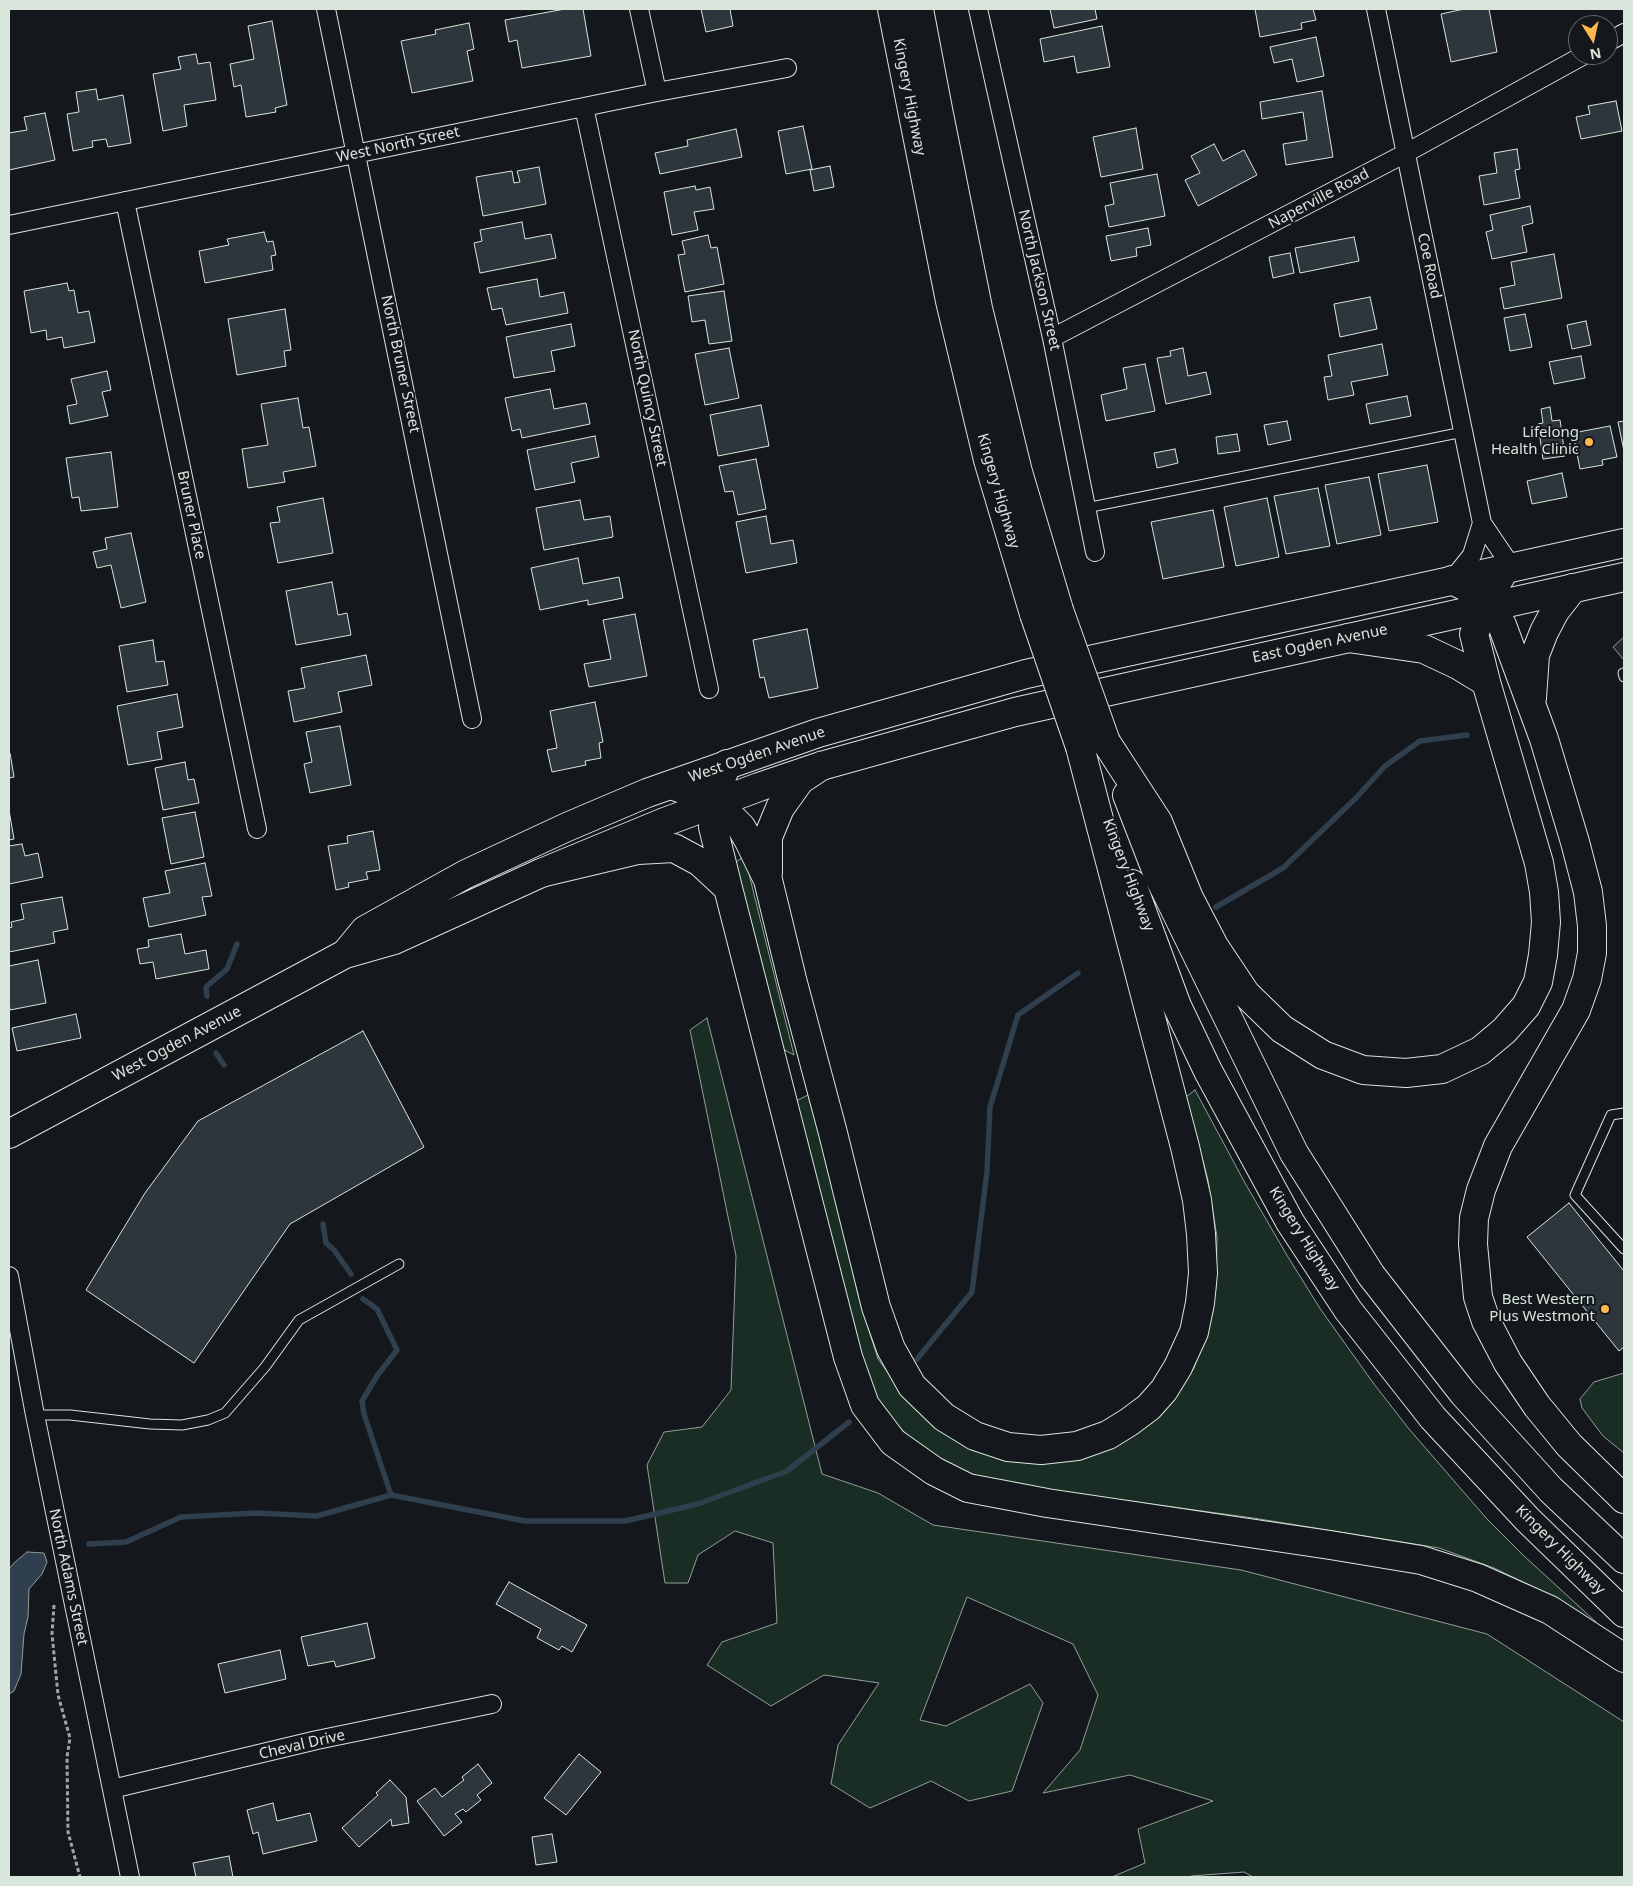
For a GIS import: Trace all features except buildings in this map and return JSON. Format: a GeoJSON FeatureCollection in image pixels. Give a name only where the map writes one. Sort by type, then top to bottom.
{"type":"FeatureCollection","features":[{"type":"Feature","properties":{"kind":"main road","name":"Kingery Highway"},"geometry":{"type":"LineString","coordinates":[[892,9],[950,301],[988,460],[1047,612],[1093,745],[1177,1006],[1208,1072],[1290,1222],[1348,1310],[1433,1418],[1528,1520],[1624,1613]]}},
{"type":"Feature","properties":{"kind":"main road","name":"Kingery Highway"},"geometry":{"type":"LineString","coordinates":[[919,9],[978,308],[1018,472],[1047,612]]}},
{"type":"Feature","properties":{"kind":"main road"},"geometry":{"type":"LineString","coordinates":[[1452,580],[1624,543]]}},
{"type":"Feature","properties":{"kind":"main road"},"geometry":{"type":"LineString","coordinates":[[1093,745],[1158,822],[1189,898],[1210,938],[1246,994],[1282,1029],[1323,1055],[1363,1070],[1406,1073],[1442,1069],[1480,1052],[1504,1031],[1526,1006],[1538,982],[1543,955],[1546,922],[1544,892],[1539,863],[1486,682],[1474,634],[1491,593],[1509,568]]}},
{"type":"Feature","properties":{"kind":"main road","name":"East Ogden Avenue"},"geometry":{"type":"LineString","coordinates":[[1015,712],[1624,577]]}},
{"type":"Feature","properties":{"kind":"main road"},"geometry":{"type":"LineString","coordinates":[[1452,580],[1466,587],[1495,614],[1502,625],[1544,738],[1588,892],[1592,926],[1592,953],[1576,1010],[1498,1146],[1488,1172],[1474,1218],[1474,1269],[1478,1297],[1486,1321],[1508,1363],[1537,1406],[1569,1444],[1624,1499]]}},
{"type":"Feature","properties":{"kind":"main road","name":"West Ogden Avenue"},"geometry":{"type":"LineString","coordinates":[[345,954],[365,930],[466,874],[567,827],[670,785],[818,733],[1026,674],[1452,580]]}},
{"type":"Feature","properties":{"kind":"main road"},"geometry":{"type":"LineString","coordinates":[[1532,707],[1536,655],[1544,632],[1555,611],[1573,588]]}},
{"type":"Feature","properties":{"kind":"main road"},"geometry":{"type":"LineString","coordinates":[[1348,638],[1424,649],[1458,665],[1486,682]]}},
{"type":"Feature","properties":{"kind":"main road","name":"West Ogden Avenue"},"geometry":{"type":"LineString","coordinates":[[9,1134],[345,954],[394,940],[541,873],[759,787],[821,766],[1015,712]]}},
{"type":"Feature","properties":{"kind":"main road","name":"Kingery Highway"},"geometry":{"type":"LineString","coordinates":[[1093,745],[1294,1153],[1371,1275],[1463,1393],[1551,1490],[1624,1559]]}},
{"type":"Feature","properties":{"kind":"main road"},"geometry":{"type":"LineString","coordinates":[[670,785],[700,796],[714,804],[741,828],[768,880],[876,1307],[891,1349],[912,1386],[944,1417],[975,1436],[1008,1447],[1041,1450],[1077,1446],[1108,1435],[1148,1407],[1164,1390],[1178,1367],[1194,1332],[1200,1303],[1203,1273],[1202,1234],[1197,1200],[1093,745]]}},
{"type":"Feature","properties":{"kind":"main road"},"geometry":{"type":"LineString","coordinates":[[727,764],[716,792],[714,827],[728,888],[848,1357],[865,1405],[893,1442],[934,1472],[968,1488],[1047,1503],[1422,1560],[1478,1578],[1550,1610],[1624,1658]]}},
{"type":"Feature","properties":{"kind":"main road"},"geometry":{"type":"LineString","coordinates":[[768,880],[768,837],[780,808],[800,780],[821,766]]}},
{"type":"Feature","properties":{"kind":"main road"},"geometry":{"type":"LineString","coordinates":[[541,873],[638,850],[674,848],[700,862],[728,888]]}},
{"type":"Feature","properties":{"kind":"street","name":"North Bruner Street"},"geometry":{"type":"LineString","coordinates":[[326,9],[472,718]]}},
{"type":"Feature","properties":{"kind":"street"},"geometry":{"type":"LineString","coordinates":[[639,9],[657,92]]}},
{"type":"Feature","properties":{"kind":"street","name":"North Jackson Street"},"geometry":{"type":"LineString","coordinates":[[978,9],[1052,338],[1095,552]]}},
{"type":"Feature","properties":{"kind":"street","name":"Coe Road"},"geometry":{"type":"LineString","coordinates":[[1376,9],[1482,523],[1507,560],[1509,568]]}},
{"type":"Feature","properties":{"kind":"street","name":"Naperville Road"},"geometry":{"type":"LineString","coordinates":[[1052,338],[1406,153],[1568,64]]}},
{"type":"Feature","properties":{"kind":"street","name":"West North Street"},"geometry":{"type":"LineString","coordinates":[[9,225],[657,92],[787,68]]}},
{"type":"Feature","properties":{"kind":"street","name":"North Quincy Street"},"geometry":{"type":"LineString","coordinates":[[584,107],[709,689]]}},
{"type":"Feature","properties":{"kind":"street","name":"Bruner Place"},"geometry":{"type":"LineString","coordinates":[[125,201],[257,829]]}},
{"type":"Feature","properties":{"kind":"street","name":"Coe Road"},"geometry":{"type":"LineString","coordinates":[[1452,580],[1472,555],[1482,523]]}},
{"type":"Feature","properties":{"kind":"street","name":"North Adams Street"},"geometry":{"type":"LineString","coordinates":[[9,1276],[35,1415],[130,1877]]}},
{"type":"Feature","properties":{"kind":"street","name":"Cheval Drive"},"geometry":{"type":"LineString","coordinates":[[112,1789],[317,1740],[492,1704]]}},
{"type":"Feature","properties":{"kind":"lane"},"geometry":{"type":"LineString","coordinates":[[1086,508],[1463,432]]}},
{"type":"Feature","properties":{"kind":"lane"},"geometry":{"type":"LineString","coordinates":[[1624,673],[1624,677]]}},
{"type":"Feature","properties":{"kind":"lane"},"geometry":{"type":"LineString","coordinates":[[1624,1113],[1611,1115],[1575,1195],[1624,1249]]}},
{"type":"Feature","properties":{"kind":"lane"},"geometry":{"type":"LineString","coordinates":[[35,1415],[70,1415],[150,1424],[182,1425],[208,1420],[225,1413],[265,1367],[299,1320],[399,1264]]}},
{"type":"Feature","properties":{"kind":"path"},"geometry":{"type":"LineString","coordinates":[[72,1592],[59,1596],[54,1604],[52,1634],[58,1695],[70,1738],[67,1757],[68,1832],[80,1877]]}},
{"type":"Feature","properties":{"kind":"green space"},"geometry":{"type":"Polygon","coordinates":[[[743,857],[748,870],[794,1055],[781,1048],[736,862],[743,857]]]}},
{"type":"Feature","properties":{"kind":"green space"},"geometry":{"type":"Polygon","coordinates":[[[707,1018],[822,1474],[878,1493],[933,1525],[1241,1570],[1487,1634],[1624,1722],[1624,1877],[1253,1877],[1244,1872],[1190,1877],[1112,1877],[1145,1863],[1138,1829],[1213,1801],[1130,1775],[1043,1793],[1080,1750],[1098,1695],[1073,1644],[967,1597],[920,1720],[946,1726],[1030,1684],[1043,1703],[1012,1791],[969,1801],[931,1781],[870,1808],[831,1784],[838,1745],[879,1683],[824,1675],[771,1706],[707,1665],[722,1642],[777,1623],[773,1543],[735,1531],[698,1555],[688,1583],[665,1583],[647,1465],[664,1432],[702,1427],[731,1390],[736,1256],[690,1030],[707,1018]]]}},
{"type":"Feature","properties":{"kind":"green space"},"geometry":{"type":"Polygon","coordinates":[[[1195,1090],[1245,1183],[1288,1257],[1321,1310],[1374,1384],[1409,1429],[1487,1519],[1596,1622],[1594,1624],[1552,1596],[1494,1568],[1439,1548],[1253,1518],[1034,1488],[976,1477],[938,1459],[909,1437],[886,1413],[870,1387],[796,1101],[808,1095],[828,1165],[861,1306],[878,1359],[897,1385],[999,1458],[1041,1464],[1078,1460],[1123,1442],[1154,1419],[1176,1396],[1194,1368],[1208,1326],[1216,1289],[1217,1237],[1208,1180],[1186,1097],[1195,1090]]]}},
{"type":"Feature","properties":{"kind":"green space"},"geometry":{"type":"Polygon","coordinates":[[[1624,1373],[1624,1453],[1603,1436],[1582,1408],[1580,1399],[1594,1382],[1624,1373]]]}},
{"type":"Feature","properties":{"kind":"shaded area"},"geometry":{"type":"Polygon","coordinates":[[[1624,637],[1624,660],[1613,647],[1624,637]]]}},
{"type":"Feature","properties":{"kind":"water"},"geometry":{"type":"Polygon","coordinates":[[[27,1552],[44,1553],[47,1562],[42,1574],[29,1589],[28,1617],[24,1634],[21,1674],[14,1691],[9,1694],[9,1569],[27,1552]]]}},
{"type":"Feature","properties":{"kind":"waterway"},"geometry":{"type":"LineString","coordinates":[[1216,907],[1283,868],[1356,798],[1385,766],[1420,741],[1467,735]]}},
{"type":"Feature","properties":{"kind":"waterway"},"geometry":{"type":"LineString","coordinates":[[207,996],[206,987],[227,969],[237,944]]}},
{"type":"Feature","properties":{"kind":"waterway"},"geometry":{"type":"LineString","coordinates":[[917,1359],[972,1292],[987,1171],[990,1107],[1018,1015],[1078,973]]}},
{"type":"Feature","properties":{"kind":"waterway"},"geometry":{"type":"LineString","coordinates":[[216,1053],[224,1065]]}},
{"type":"Feature","properties":{"kind":"waterway"},"geometry":{"type":"LineString","coordinates":[[323,1224],[326,1243],[334,1250],[351,1274]]}},
{"type":"Feature","properties":{"kind":"waterway"},"geometry":{"type":"LineString","coordinates":[[363,1299],[377,1309],[397,1350],[377,1376],[362,1401],[364,1414],[391,1495]]}},
{"type":"Feature","properties":{"kind":"waterway"},"geometry":{"type":"LineString","coordinates":[[89,1544],[126,1542],[181,1517],[257,1513],[317,1516],[391,1495],[525,1521],[625,1521],[698,1504],[787,1471],[849,1422]]}},
{"type":"Feature","properties":{"kind":"place","name":"Lifelong Health Clinic"},"geometry":{"type":"Point","coordinates":[1589,442]}},
{"type":"Feature","properties":{"kind":"place","name":"Best Western Plus Westmont"},"geometry":{"type":"Point","coordinates":[1605,1309]}}]}
